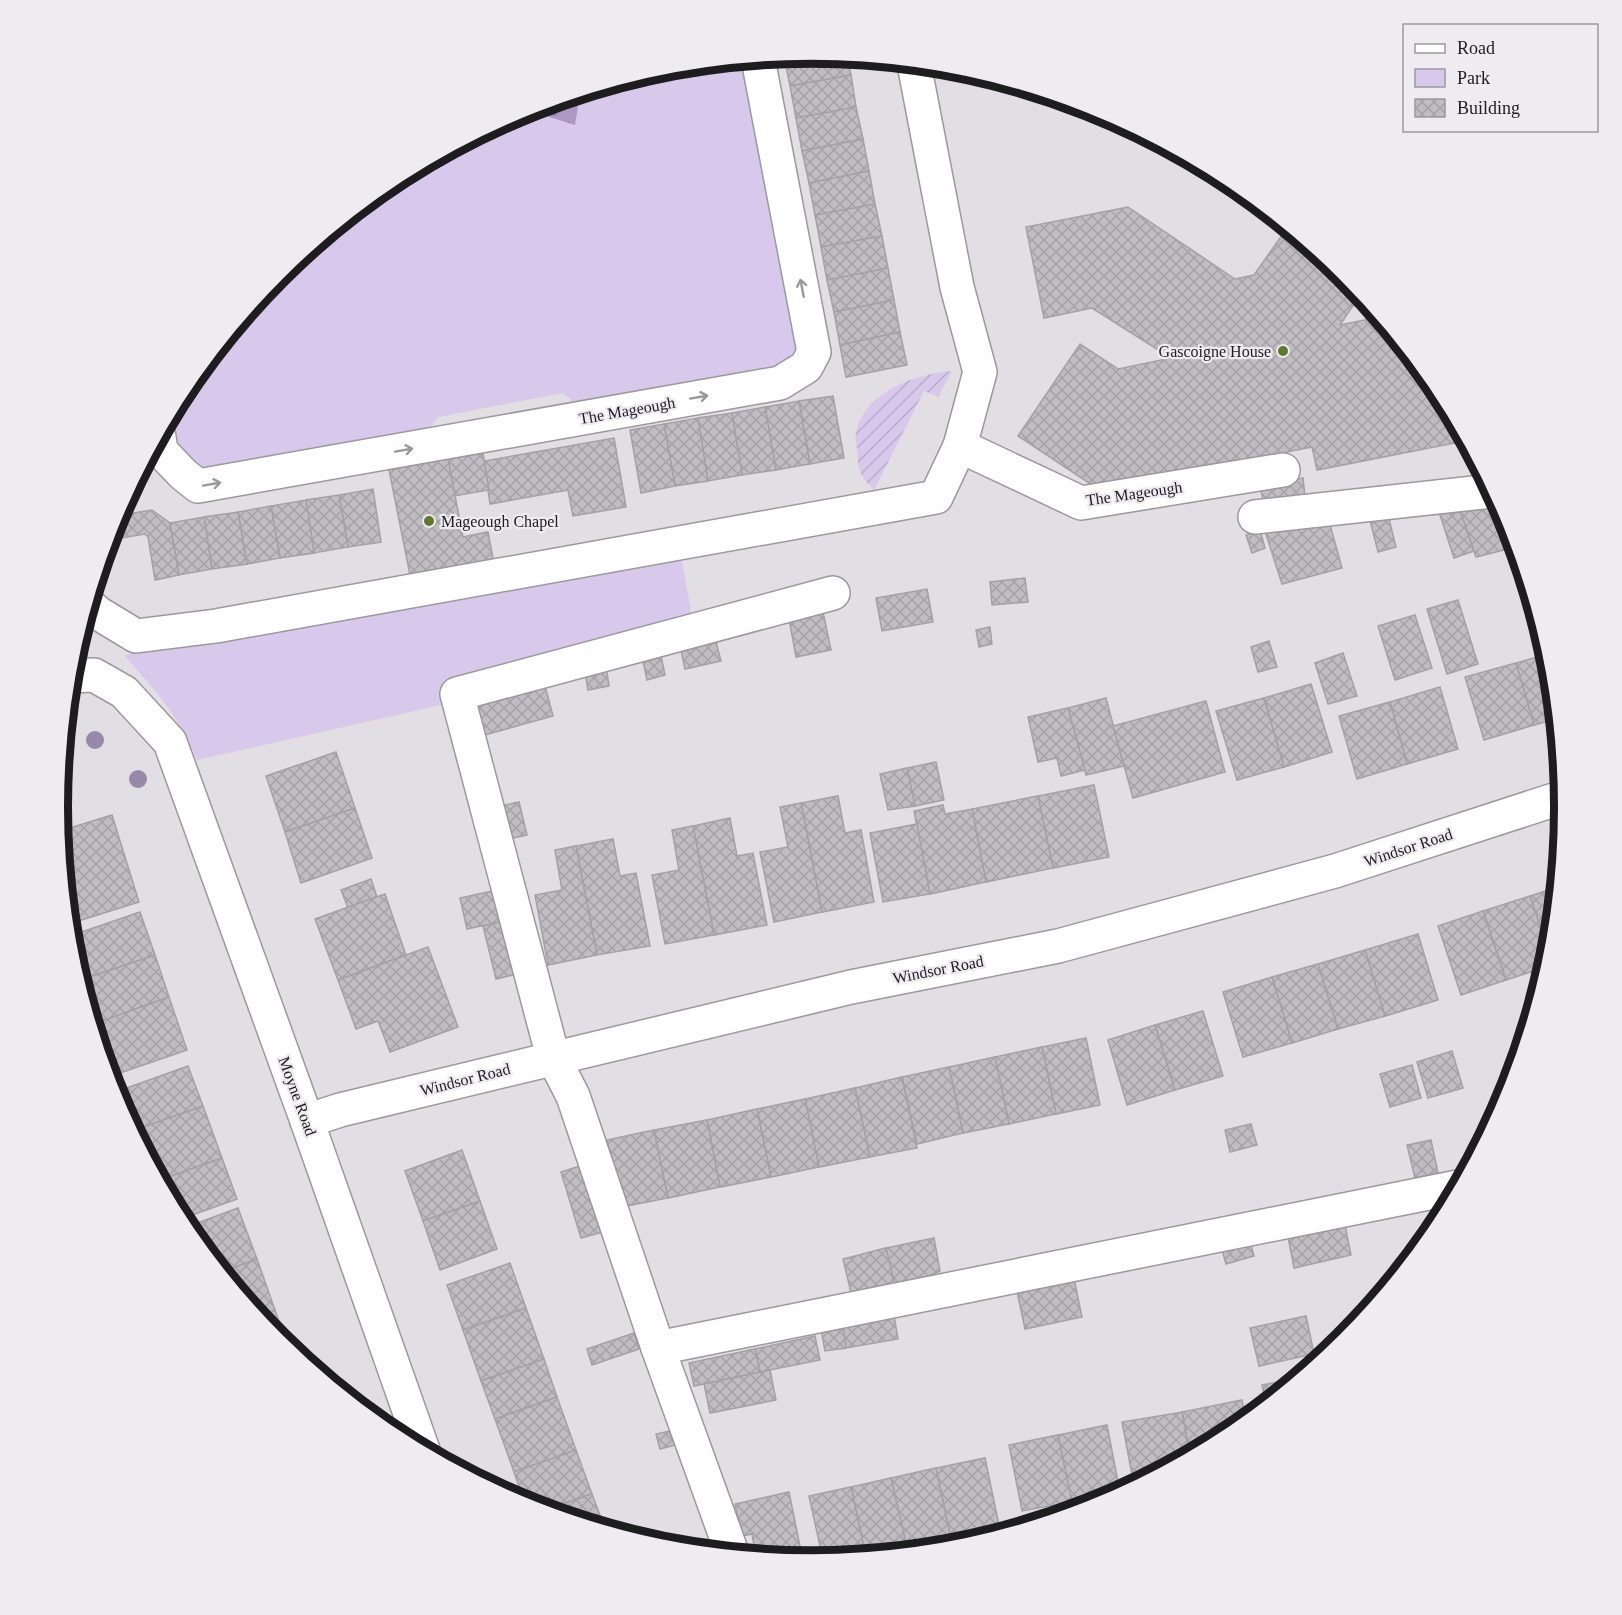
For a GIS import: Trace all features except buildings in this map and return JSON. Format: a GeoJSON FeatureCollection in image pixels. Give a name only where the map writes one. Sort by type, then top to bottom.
{"type":"FeatureCollection","features":[{"type":"Feature","properties":{"kind":"street","name":"The Mageough"},"geometry":{"type":"LineString","coordinates":[[161,449],[183,474],[198,486],[780,383],[806,367],[814,352],[759,66]]}},
{"type":"Feature","properties":{"kind":"street"},"geometry":{"type":"LineString","coordinates":[[95,610],[136,636],[216,626],[936,497],[960,446],[980,372],[957,287],[917,72]]}},
{"type":"Feature","properties":{"kind":"street","name":"The Mageough"},"geometry":{"type":"LineString","coordinates":[[960,446],[1081,503],[1283,470]]}},
{"type":"Feature","properties":{"kind":"street"},"geometry":{"type":"LineString","coordinates":[[1255,517],[1482,491]]}},
{"type":"Feature","properties":{"kind":"street"},"geometry":{"type":"LineString","coordinates":[[729,1546],[658,1348],[573,1096],[553,1057],[457,694],[833,593]]}},
{"type":"Feature","properties":{"kind":"street","name":"Moyne Road"},"geometry":{"type":"LineString","coordinates":[[80,676],[94,675],[124,692],[170,742],[419,1438]]}},
{"type":"Feature","properties":{"kind":"street","name":"Windsor Road"},"geometry":{"type":"LineString","coordinates":[[307,1121],[340,1110],[553,1057],[851,987],[1058,946],[1335,871],[1554,800]]}},
{"type":"Feature","properties":{"kind":"street"},"geometry":{"type":"LineString","coordinates":[[658,1348],[1448,1189]]}},
{"type":"Feature","properties":{"kind":"green space"},"geometry":{"type":"Polygon","coordinates":[[[749,67],[803,337],[782,369],[581,408],[563,393],[438,417],[423,438],[207,477],[181,463],[170,433],[193,395],[222,355],[252,318],[321,249],[398,190],[482,141],[572,104],[666,79],[749,67]]]}},
{"type":"Feature","properties":{"kind":"green space"},"geometry":{"type":"Polygon","coordinates":[[[579,102],[575,125],[543,115],[579,102]]]}},
{"type":"Feature","properties":{"kind":"green space"},"geometry":{"type":"Polygon","coordinates":[[[952,371],[938,397],[924,391],[874,490],[862,476],[858,463],[856,431],[862,417],[870,405],[894,387],[923,376],[952,371]]]}},
{"type":"Feature","properties":{"kind":"green space"},"geometry":{"type":"Polygon","coordinates":[[[681,556],[693,622],[450,703],[197,760],[174,717],[124,655],[681,556]]]}},
{"type":"Feature","properties":{"kind":"place","name":"Gascoigne House"},"geometry":{"type":"Point","coordinates":[1283,351]}},
{"type":"Feature","properties":{"kind":"place","name":"Mageough Chapel"},"geometry":{"type":"Point","coordinates":[429,521]}}]}
